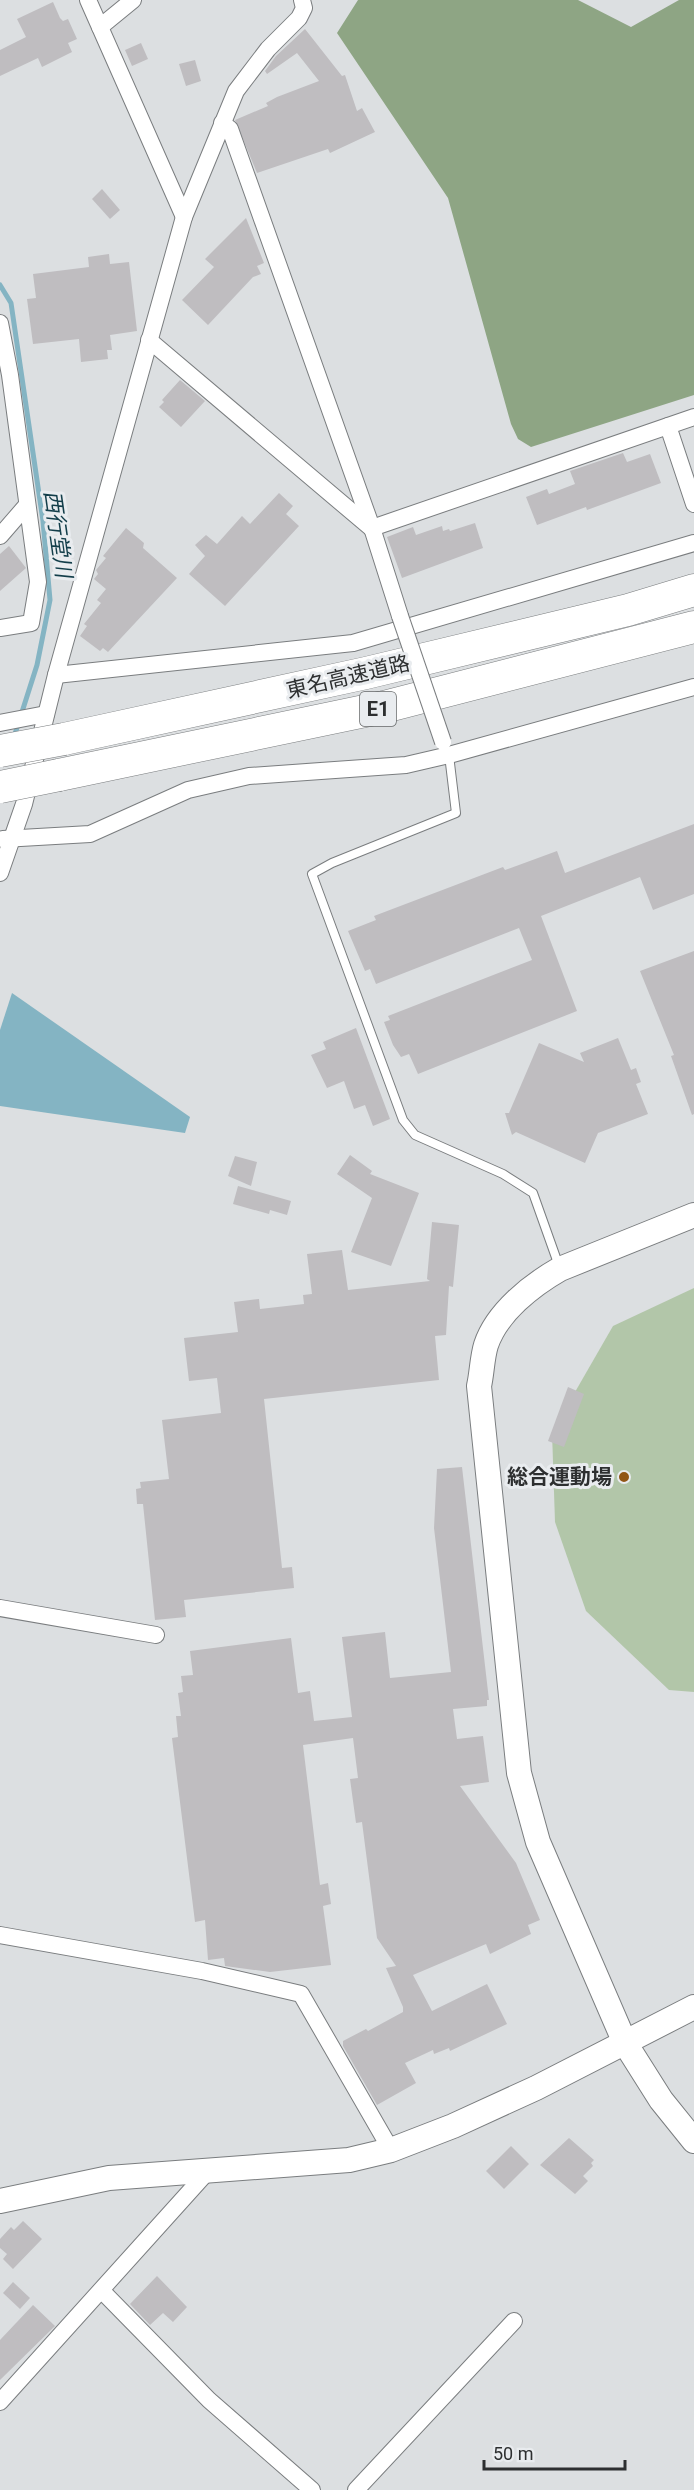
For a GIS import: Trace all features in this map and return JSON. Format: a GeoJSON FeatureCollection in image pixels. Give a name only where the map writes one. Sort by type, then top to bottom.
{"type":"FeatureCollection","features":[{"type":"Feature","properties":{"kind":"highway","name":"東名高速道路"},"geometry":{"type":"LineString","coordinates":[[0,751],[366,673],[628,610],[694,590]]}},
{"type":"Feature","properties":{"kind":"highway","name":"東名高速道路"},"geometry":{"type":"LineString","coordinates":[[0,787],[384,708],[694,627]]}},
{"type":"Feature","properties":{"kind":"street"},"geometry":{"type":"LineString","coordinates":[[88,0],[184,218]]}},
{"type":"Feature","properties":{"kind":"street"},"geometry":{"type":"LineString","coordinates":[[100,27],[133,0]]}},
{"type":"Feature","properties":{"kind":"street"},"geometry":{"type":"LineString","coordinates":[[0,873],[5,839],[24,804],[39,715],[56,675],[184,218],[236,91],[268,49],[299,18],[304,8],[302,0]]}},
{"type":"Feature","properties":{"kind":"street"},"geometry":{"type":"LineString","coordinates":[[222,123],[230,129],[372,528],[446,748]]}},
{"type":"Feature","properties":{"kind":"street"},"geometry":{"type":"LineString","coordinates":[[0,323],[5,375],[38,582],[31,623],[0,628]]}},
{"type":"Feature","properties":{"kind":"street"},"geometry":{"type":"LineString","coordinates":[[149,340],[372,528]]}},
{"type":"Feature","properties":{"kind":"street"},"geometry":{"type":"LineString","coordinates":[[372,528],[694,417]]}},
{"type":"Feature","properties":{"kind":"street"},"geometry":{"type":"LineString","coordinates":[[668,426],[694,504]]}},
{"type":"Feature","properties":{"kind":"street"},"geometry":{"type":"LineString","coordinates":[[0,536],[26,506]]}},
{"type":"Feature","properties":{"kind":"street"},"geometry":{"type":"LineString","coordinates":[[56,675],[353,643],[694,543]]}},
{"type":"Feature","properties":{"kind":"street"},"geometry":{"type":"LineString","coordinates":[[5,839],[90,834],[188,790],[249,776],[406,765],[446,748],[694,687]]}},
{"type":"Feature","properties":{"kind":"street"},"geometry":{"type":"LineString","coordinates":[[6,721],[39,715]]}},
{"type":"Feature","properties":{"kind":"street"},"geometry":{"type":"LineString","coordinates":[[694,1215],[560,1269],[540,1281],[506,1311],[487,1343],[479,1386],[519,1773],[538,1842],[625,2043],[661,2100],[694,2141]]}},
{"type":"Feature","properties":{"kind":"street"},"geometry":{"type":"LineString","coordinates":[[0,1608],[156,1635]]}},
{"type":"Feature","properties":{"kind":"street"},"geometry":{"type":"LineString","coordinates":[[0,1935],[202,1971],[301,1994],[391,2150]]}},
{"type":"Feature","properties":{"kind":"street"},"geometry":{"type":"LineString","coordinates":[[0,2200],[109,2178],[349,2160],[391,2150],[453,2126],[694,2007]]}},
{"type":"Feature","properties":{"kind":"street"},"geometry":{"type":"LineString","coordinates":[[0,2402],[210,2169]]}},
{"type":"Feature","properties":{"kind":"street"},"geometry":{"type":"LineString","coordinates":[[102,2291],[209,2400],[312,2490]]}},
{"type":"Feature","properties":{"kind":"street"},"geometry":{"type":"LineString","coordinates":[[356,2490],[514,2321]]}},
{"type":"Feature","properties":{"kind":"lane"},"geometry":{"type":"LineString","coordinates":[[446,748],[456,813],[332,863],[312,874],[403,1120],[415,1135],[503,1174],[533,1193],[560,1269]]}},
{"type":"Feature","properties":{"kind":"green space"},"geometry":{"type":"Polygon","coordinates":[[[358,0],[578,0],[631,27],[679,0],[694,0],[694,395],[531,447],[518,439],[511,424],[448,198],[337,33],[358,0]]]}},
{"type":"Feature","properties":{"kind":"green space","name":"総合運動場"},"geometry":{"type":"Polygon","coordinates":[[[694,1288],[694,1692],[669,1690],[586,1611],[555,1522],[552,1432],[613,1326],[694,1288]]]}},
{"type":"Feature","properties":{"kind":"water"},"geometry":{"type":"Polygon","coordinates":[[[12,993],[190,1117],[185,1133],[0,1106],[0,1030],[12,993]]]}},
{"type":"Feature","properties":{"kind":"building"},"geometry":{"type":"Polygon","coordinates":[[[53,2],[60,18],[63,21],[68,19],[77,39],[68,43],[72,52],[42,67],[38,58],[0,76],[0,50],[26,37],[17,19],[53,2]]]}},
{"type":"Feature","properties":{"kind":"building"},"geometry":{"type":"Polygon","coordinates":[[[305,29],[342,76],[345,75],[357,111],[362,108],[375,132],[330,153],[328,149],[257,173],[235,120],[268,106],[266,103],[277,97],[319,81],[297,53],[267,74],[265,71],[276,56],[305,29]]]}},
{"type":"Feature","properties":{"kind":"building"},"geometry":{"type":"Polygon","coordinates":[[[141,43],[148,59],[132,66],[125,50],[141,43]]]}},
{"type":"Feature","properties":{"kind":"building"},"geometry":{"type":"Polygon","coordinates":[[[195,60],[201,81],[186,86],[179,64],[195,60]]]}},
{"type":"Feature","properties":{"kind":"building"},"geometry":{"type":"Polygon","coordinates":[[[102,189],[120,210],[110,219],[92,199],[102,189]]]}},
{"type":"Feature","properties":{"kind":"building"},"geometry":{"type":"Polygon","coordinates":[[[246,218],[264,263],[257,266],[261,274],[253,277],[208,325],[182,300],[214,267],[205,259],[246,218]]]}},
{"type":"Feature","properties":{"kind":"building"},"geometry":{"type":"Polygon","coordinates":[[[109,254],[110,264],[129,262],[137,331],[110,335],[112,350],[107,350],[108,359],[81,362],[79,339],[33,344],[27,299],[36,298],[33,274],[89,267],[88,257],[109,254]]]}},
{"type":"Feature","properties":{"kind":"building"},"geometry":{"type":"Polygon","coordinates":[[[180,380],[205,401],[181,427],[159,407],[164,402],[162,400],[180,380]]]}},
{"type":"Feature","properties":{"kind":"building"},"geometry":{"type":"Polygon","coordinates":[[[623,453],[627,462],[650,454],[661,483],[587,510],[586,507],[537,525],[526,497],[547,489],[549,494],[575,484],[570,471],[623,453]]]}},
{"type":"Feature","properties":{"kind":"building"},"geometry":{"type":"Polygon","coordinates":[[[279,493],[293,506],[286,514],[299,526],[225,606],[189,574],[205,556],[195,545],[206,535],[217,544],[242,516],[250,524],[279,493]]]}},
{"type":"Feature","properties":{"kind":"building"},"geometry":{"type":"Polygon","coordinates":[[[475,523],[483,548],[402,578],[387,537],[413,527],[416,535],[442,526],[443,531],[449,529],[450,531],[475,523]]]}},
{"type":"Feature","properties":{"kind":"building"},"geometry":{"type":"Polygon","coordinates":[[[126,528],[144,543],[143,548],[177,578],[108,652],[103,648],[100,651],[80,636],[87,626],[84,624],[101,603],[97,600],[106,589],[94,579],[98,574],[96,570],[106,558],[103,556],[126,528]]]}},
{"type":"Feature","properties":{"kind":"building"},"geometry":{"type":"Polygon","coordinates":[[[9,546],[26,568],[0,591],[0,554],[9,546]]]}},
{"type":"Feature","properties":{"kind":"building"},"geometry":{"type":"Polygon","coordinates":[[[694,824],[694,894],[653,910],[640,877],[541,916],[577,1011],[418,1074],[409,1054],[401,1057],[393,1045],[384,1022],[390,1020],[388,1016],[532,960],[519,928],[376,984],[370,969],[365,971],[348,931],[376,920],[374,916],[503,867],[505,870],[557,851],[565,873],[694,824]]]}},
{"type":"Feature","properties":{"kind":"building"},"geometry":{"type":"Polygon","coordinates":[[[694,951],[694,1114],[692,1115],[671,1056],[674,1055],[640,971],[694,951]]]}},
{"type":"Feature","properties":{"kind":"building"},"geometry":{"type":"Polygon","coordinates":[[[356,1028],[390,1119],[373,1126],[365,1105],[354,1109],[344,1081],[327,1088],[311,1055],[326,1049],[323,1042],[356,1028]]]}},
{"type":"Feature","properties":{"kind":"building"},"geometry":{"type":"Polygon","coordinates":[[[618,1038],[631,1070],[636,1068],[641,1082],[636,1084],[648,1114],[598,1133],[585,1163],[516,1132],[512,1135],[505,1113],[509,1113],[539,1043],[584,1062],[580,1053],[618,1038]]]}},
{"type":"Feature","properties":{"kind":"building"},"geometry":{"type":"Polygon","coordinates":[[[350,1155],[372,1171],[370,1174],[419,1193],[391,1266],[351,1252],[372,1198],[337,1174],[350,1155]]]}},
{"type":"Feature","properties":{"kind":"building"},"geometry":{"type":"Polygon","coordinates":[[[235,1156],[257,1162],[251,1186],[228,1176],[235,1156]]]}},
{"type":"Feature","properties":{"kind":"building"},"geometry":{"type":"Polygon","coordinates":[[[238,1186],[291,1201],[287,1215],[270,1210],[269,1214],[233,1204],[238,1186]]]}},
{"type":"Feature","properties":{"kind":"building"},"geometry":{"type":"Polygon","coordinates":[[[432,1222],[459,1225],[453,1287],[449,1286],[446,1335],[435,1336],[439,1380],[264,1399],[282,1568],[292,1567],[294,1588],[184,1600],[186,1617],[155,1620],[143,1504],[137,1504],[136,1489],[141,1488],[140,1482],[169,1479],[162,1420],[221,1413],[217,1378],[189,1381],[184,1338],[238,1332],[234,1302],[259,1299],[260,1309],[304,1304],[303,1295],[312,1294],[307,1254],[342,1250],[348,1290],[430,1281],[427,1279],[432,1222]]]}},
{"type":"Feature","properties":{"kind":"building"},"geometry":{"type":"Polygon","coordinates":[[[568,1387],[584,1394],[564,1447],[548,1441],[568,1387]]]}},
{"type":"Feature","properties":{"kind":"building"},"geometry":{"type":"Polygon","coordinates":[[[462,1467],[489,1700],[487,1700],[487,1706],[453,1709],[457,1739],[483,1736],[489,1782],[460,1786],[516,1863],[540,1920],[528,1925],[531,1934],[490,1954],[486,1944],[413,1975],[432,2011],[487,1984],[507,2024],[450,2051],[449,2048],[434,2054],[433,2050],[405,2063],[416,2083],[377,2105],[343,2046],[343,2041],[366,2029],[368,2031],[403,2012],[403,2007],[386,1968],[396,1966],[377,1938],[362,1822],[356,1823],[350,1779],[358,1778],[353,1738],[303,1745],[320,1885],[328,1883],[331,1904],[323,1906],[331,1965],[270,1972],[225,1966],[224,1958],[208,1960],[205,1920],[195,1922],[172,1738],[178,1737],[176,1716],[181,1716],[178,1693],[183,1692],[181,1676],[193,1675],[190,1651],[291,1638],[298,1693],[310,1691],[314,1721],[352,1717],[342,1637],[385,1632],[390,1678],[451,1672],[434,1528],[437,1469],[462,1467]]]}},
{"type":"Feature","properties":{"kind":"building"},"geometry":{"type":"Polygon","coordinates":[[[569,2138],[594,2160],[591,2163],[593,2166],[583,2176],[588,2181],[575,2194],[540,2165],[569,2138]]]}},
{"type":"Feature","properties":{"kind":"building"},"geometry":{"type":"Polygon","coordinates":[[[511,2146],[529,2164],[504,2189],[486,2171],[511,2146]]]}},
{"type":"Feature","properties":{"kind":"building"},"geometry":{"type":"Polygon","coordinates":[[[23,2221],[42,2239],[13,2269],[3,2259],[7,2254],[0,2248],[0,2239],[11,2227],[14,2230],[23,2221]]]}},
{"type":"Feature","properties":{"kind":"building"},"geometry":{"type":"Polygon","coordinates":[[[157,2276],[187,2307],[173,2322],[163,2313],[150,2325],[130,2304],[157,2276]]]}},
{"type":"Feature","properties":{"kind":"building"},"geometry":{"type":"Polygon","coordinates":[[[13,2282],[30,2298],[20,2309],[3,2293],[13,2282]]]}},
{"type":"Feature","properties":{"kind":"building"},"geometry":{"type":"Polygon","coordinates":[[[33,2305],[55,2326],[0,2380],[0,2340],[33,2305]]]}},
{"type":"Feature","properties":{"kind":"waterway","name":"西行堂川"},"geometry":{"type":"LineString","coordinates":[[0,285],[11,303],[43,521],[50,600],[37,665],[14,737]]}},
{"type":"Feature","properties":{"kind":"place","name":"総合運動場"},"geometry":{"type":"Point","coordinates":[624,1477]}}]}
